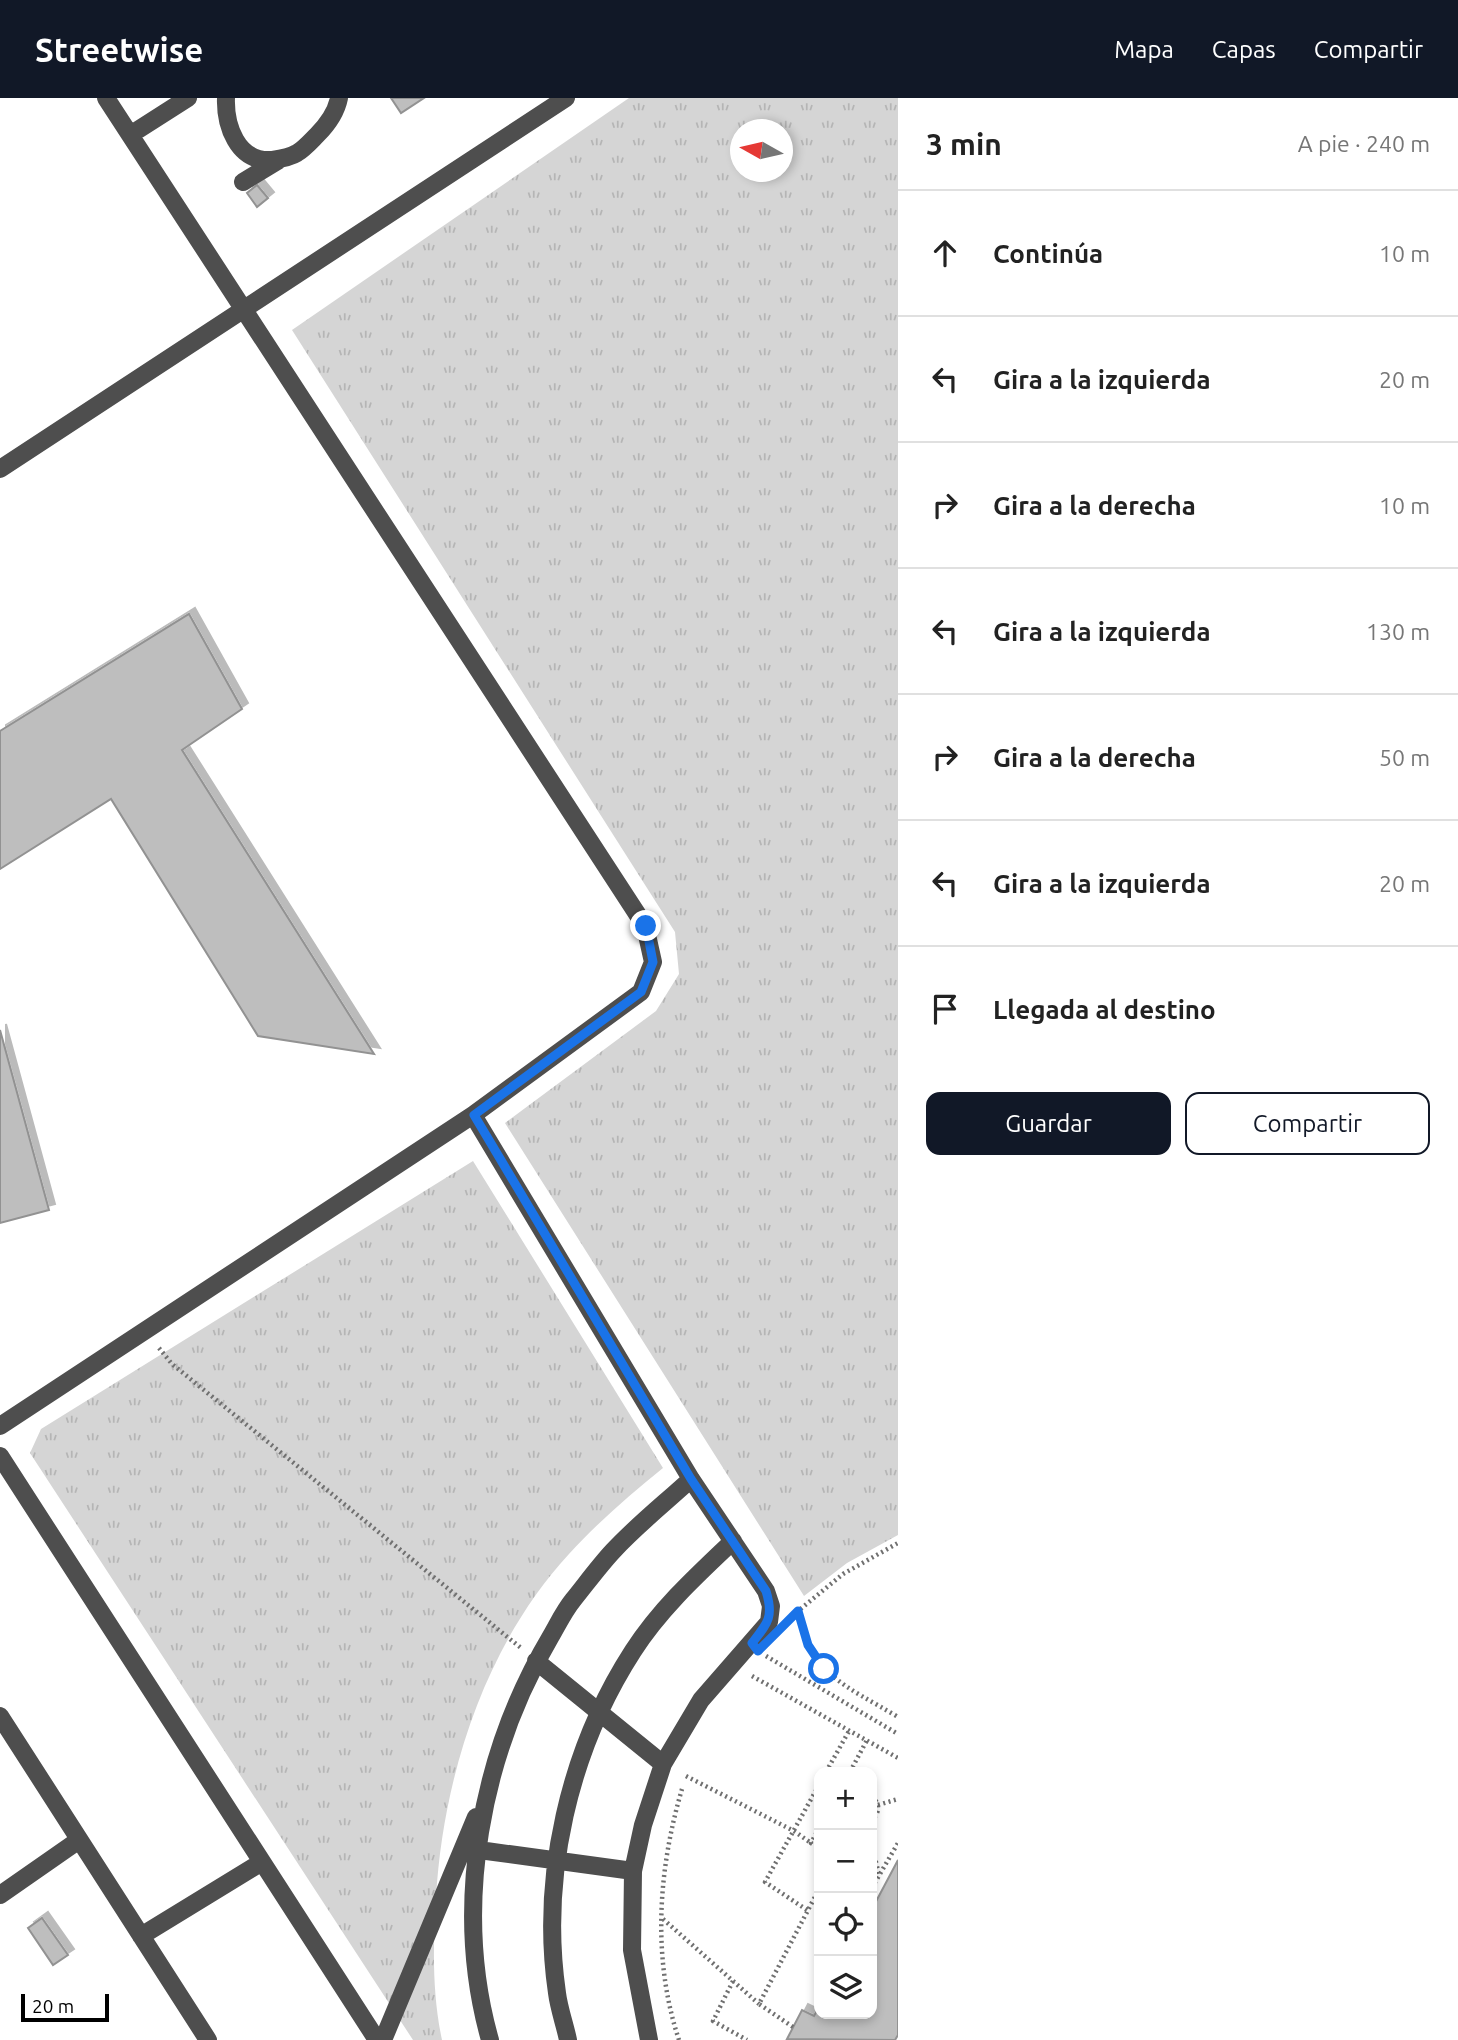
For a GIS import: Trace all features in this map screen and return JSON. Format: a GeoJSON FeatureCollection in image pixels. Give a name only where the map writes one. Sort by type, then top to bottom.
{"type":"FeatureCollection","features":[{"type":"Feature","properties":{"kind":"street"},"geometry":{"type":"LineString","coordinates":[[0,1426],[474,1115],[641,992],[653,962],[646,926],[106,98]]}},
{"type":"Feature","properties":{"kind":"street"},"geometry":{"type":"LineString","coordinates":[[130,135],[188,98]]}},
{"type":"Feature","properties":{"kind":"street"},"geometry":{"type":"LineString","coordinates":[[226,98],[225,117],[241,149],[264,160],[281,159]]}},
{"type":"Feature","properties":{"kind":"street"},"geometry":{"type":"LineString","coordinates":[[243,182],[281,159],[296,154],[328,124],[339,98]]}},
{"type":"Feature","properties":{"kind":"street"},"geometry":{"type":"LineString","coordinates":[[0,469],[566,98]]}},
{"type":"Feature","properties":{"kind":"street"},"geometry":{"type":"LineString","coordinates":[[474,1115],[691,1479],[766,1591],[771,1606],[769,1622],[755,1647],[701,1700],[663,1764],[643,1825],[633,1871],[632,1950],[643,2039]]}},
{"type":"Feature","properties":{"kind":"street"},"geometry":{"type":"LineString","coordinates":[[0,1456],[377,2040]]}},
{"type":"Feature","properties":{"kind":"street"},"geometry":{"type":"LineString","coordinates":[[383,2040],[486,1794],[516,1704],[536,1661],[571,1603],[613,1551],[691,1479]]}},
{"type":"Feature","properties":{"kind":"street"},"geometry":{"type":"LineString","coordinates":[[568,2040],[556,1981],[552,1918],[556,1861],[577,1767],[599,1712],[633,1650],[679,1593],[733,1541]]}},
{"type":"Feature","properties":{"kind":"street"},"geometry":{"type":"LineString","coordinates":[[536,1661],[663,1764]]}},
{"type":"Feature","properties":{"kind":"street"},"geometry":{"type":"LineString","coordinates":[[0,1716],[208,2040]]}},
{"type":"Feature","properties":{"kind":"street"},"geometry":{"type":"LineString","coordinates":[[486,1794],[474,1891],[475,1963],[489,2040]]}},
{"type":"Feature","properties":{"kind":"street"},"geometry":{"type":"LineString","coordinates":[[0,1895],[79,1840]]}},
{"type":"Feature","properties":{"kind":"street"},"geometry":{"type":"LineString","coordinates":[[479,1850],[633,1871]]}},
{"type":"Feature","properties":{"kind":"street"},"geometry":{"type":"LineString","coordinates":[[141,1936],[262,1861]]}},
{"type":"Feature","properties":{"kind":"path"},"geometry":{"type":"LineString","coordinates":[[146,1330],[172,1364],[536,1661]]}},
{"type":"Feature","properties":{"kind":"path"},"geometry":{"type":"LineString","coordinates":[[784,1623],[843,1574],[898,1543]]}},
{"type":"Feature","properties":{"kind":"path"},"geometry":{"type":"LineString","coordinates":[[798,1611],[808,1645],[824,1669],[836,1680],[898,1717]]}},
{"type":"Feature","properties":{"kind":"path"},"geometry":{"type":"LineString","coordinates":[[898,1734],[755,1647],[743,1671],[898,1758]]}},
{"type":"Feature","properties":{"kind":"path"},"geometry":{"type":"LineString","coordinates":[[830,1767],[849,1731]]}},
{"type":"Feature","properties":{"kind":"path"},"geometry":{"type":"LineString","coordinates":[[854,1767],[867,1741]]}},
{"type":"Feature","properties":{"kind":"path"},"geometry":{"type":"LineString","coordinates":[[680,2040],[667,1990],[662,1918],[665,1860],[690,1766]]}},
{"type":"Feature","properties":{"kind":"path"},"geometry":{"type":"LineString","coordinates":[[686,1776],[794,1830],[814,1845]]}},
{"type":"Feature","properties":{"kind":"path"},"geometry":{"type":"LineString","coordinates":[[807,1910],[765,1882],[814,1794]]}},
{"type":"Feature","properties":{"kind":"path"},"geometry":{"type":"LineString","coordinates":[[877,1815],[878,1805],[898,1799]]}},
{"type":"Feature","properties":{"kind":"path"},"geometry":{"type":"LineString","coordinates":[[811,1843],[818,1830]]}},
{"type":"Feature","properties":{"kind":"path"},"geometry":{"type":"LineString","coordinates":[[877,1879],[898,1843]]}},
{"type":"Feature","properties":{"kind":"path"},"geometry":{"type":"LineString","coordinates":[[877,1866],[879,1875]]}},
{"type":"Feature","properties":{"kind":"path"},"geometry":{"type":"LineString","coordinates":[[759,2004],[817,1893]]}},
{"type":"Feature","properties":{"kind":"path"},"geometry":{"type":"LineString","coordinates":[[662,1918],[759,2004],[793,2027]]}},
{"type":"Feature","properties":{"kind":"path"},"geometry":{"type":"LineString","coordinates":[[733,1981],[713,2021],[747,2040]]}},
{"type":"Feature","properties":{"kind":"green space"},"geometry":{"type":"Polygon","coordinates":[[[629,98],[898,98],[898,1535],[847,1563],[804,1596],[505,1123],[656,1011],[679,974],[675,932],[292,330],[629,98]]]}},
{"type":"Feature","properties":{"kind":"green space"},"geometry":{"type":"Polygon","coordinates":[[[473,1161],[663,1468],[614,1509],[569,1554],[539,1590],[492,1671],[459,1760],[440,1852],[434,1952],[436,2005],[442,2040],[413,2040],[30,1453],[41,1429],[473,1161]]]}},
{"type":"Feature","properties":{"kind":"building"},"geometry":{"type":"Polygon","coordinates":[[[391,98],[424,98],[401,113],[391,98]]]}},
{"type":"Feature","properties":{"kind":"building"},"geometry":{"type":"Polygon","coordinates":[[[257,185],[268,198],[257,207],[247,193],[257,185]]]}},
{"type":"Feature","properties":{"kind":"building"},"geometry":{"type":"Polygon","coordinates":[[[189,614],[242,709],[182,750],[374,1054],[258,1036],[111,799],[0,869],[0,731],[189,614]]]}},
{"type":"Feature","properties":{"kind":"building"},"geometry":{"type":"Polygon","coordinates":[[[0,1030],[49,1210],[0,1223],[0,1030]]]}},
{"type":"Feature","properties":{"kind":"building"},"geometry":{"type":"Polygon","coordinates":[[[898,1860],[898,2035],[895,2040],[787,2039],[802,2010],[814,2016],[814,2019],[877,2019],[877,1900],[898,1860]]]}},
{"type":"Feature","properties":{"kind":"building"},"geometry":{"type":"Polygon","coordinates":[[[42,1918],[68,1955],[53,1965],[28,1928],[42,1918]]]}},
{"type":"Feature","properties":{"kind":"route"},"geometry":{"type":"LineString","coordinates":[[646,926],[653,962],[641,992],[474,1115],[691,1479],[766,1591],[771,1606],[769,1622],[752,1643],[758,1651],[798,1611],[808,1645],[824,1669]]}}]}
